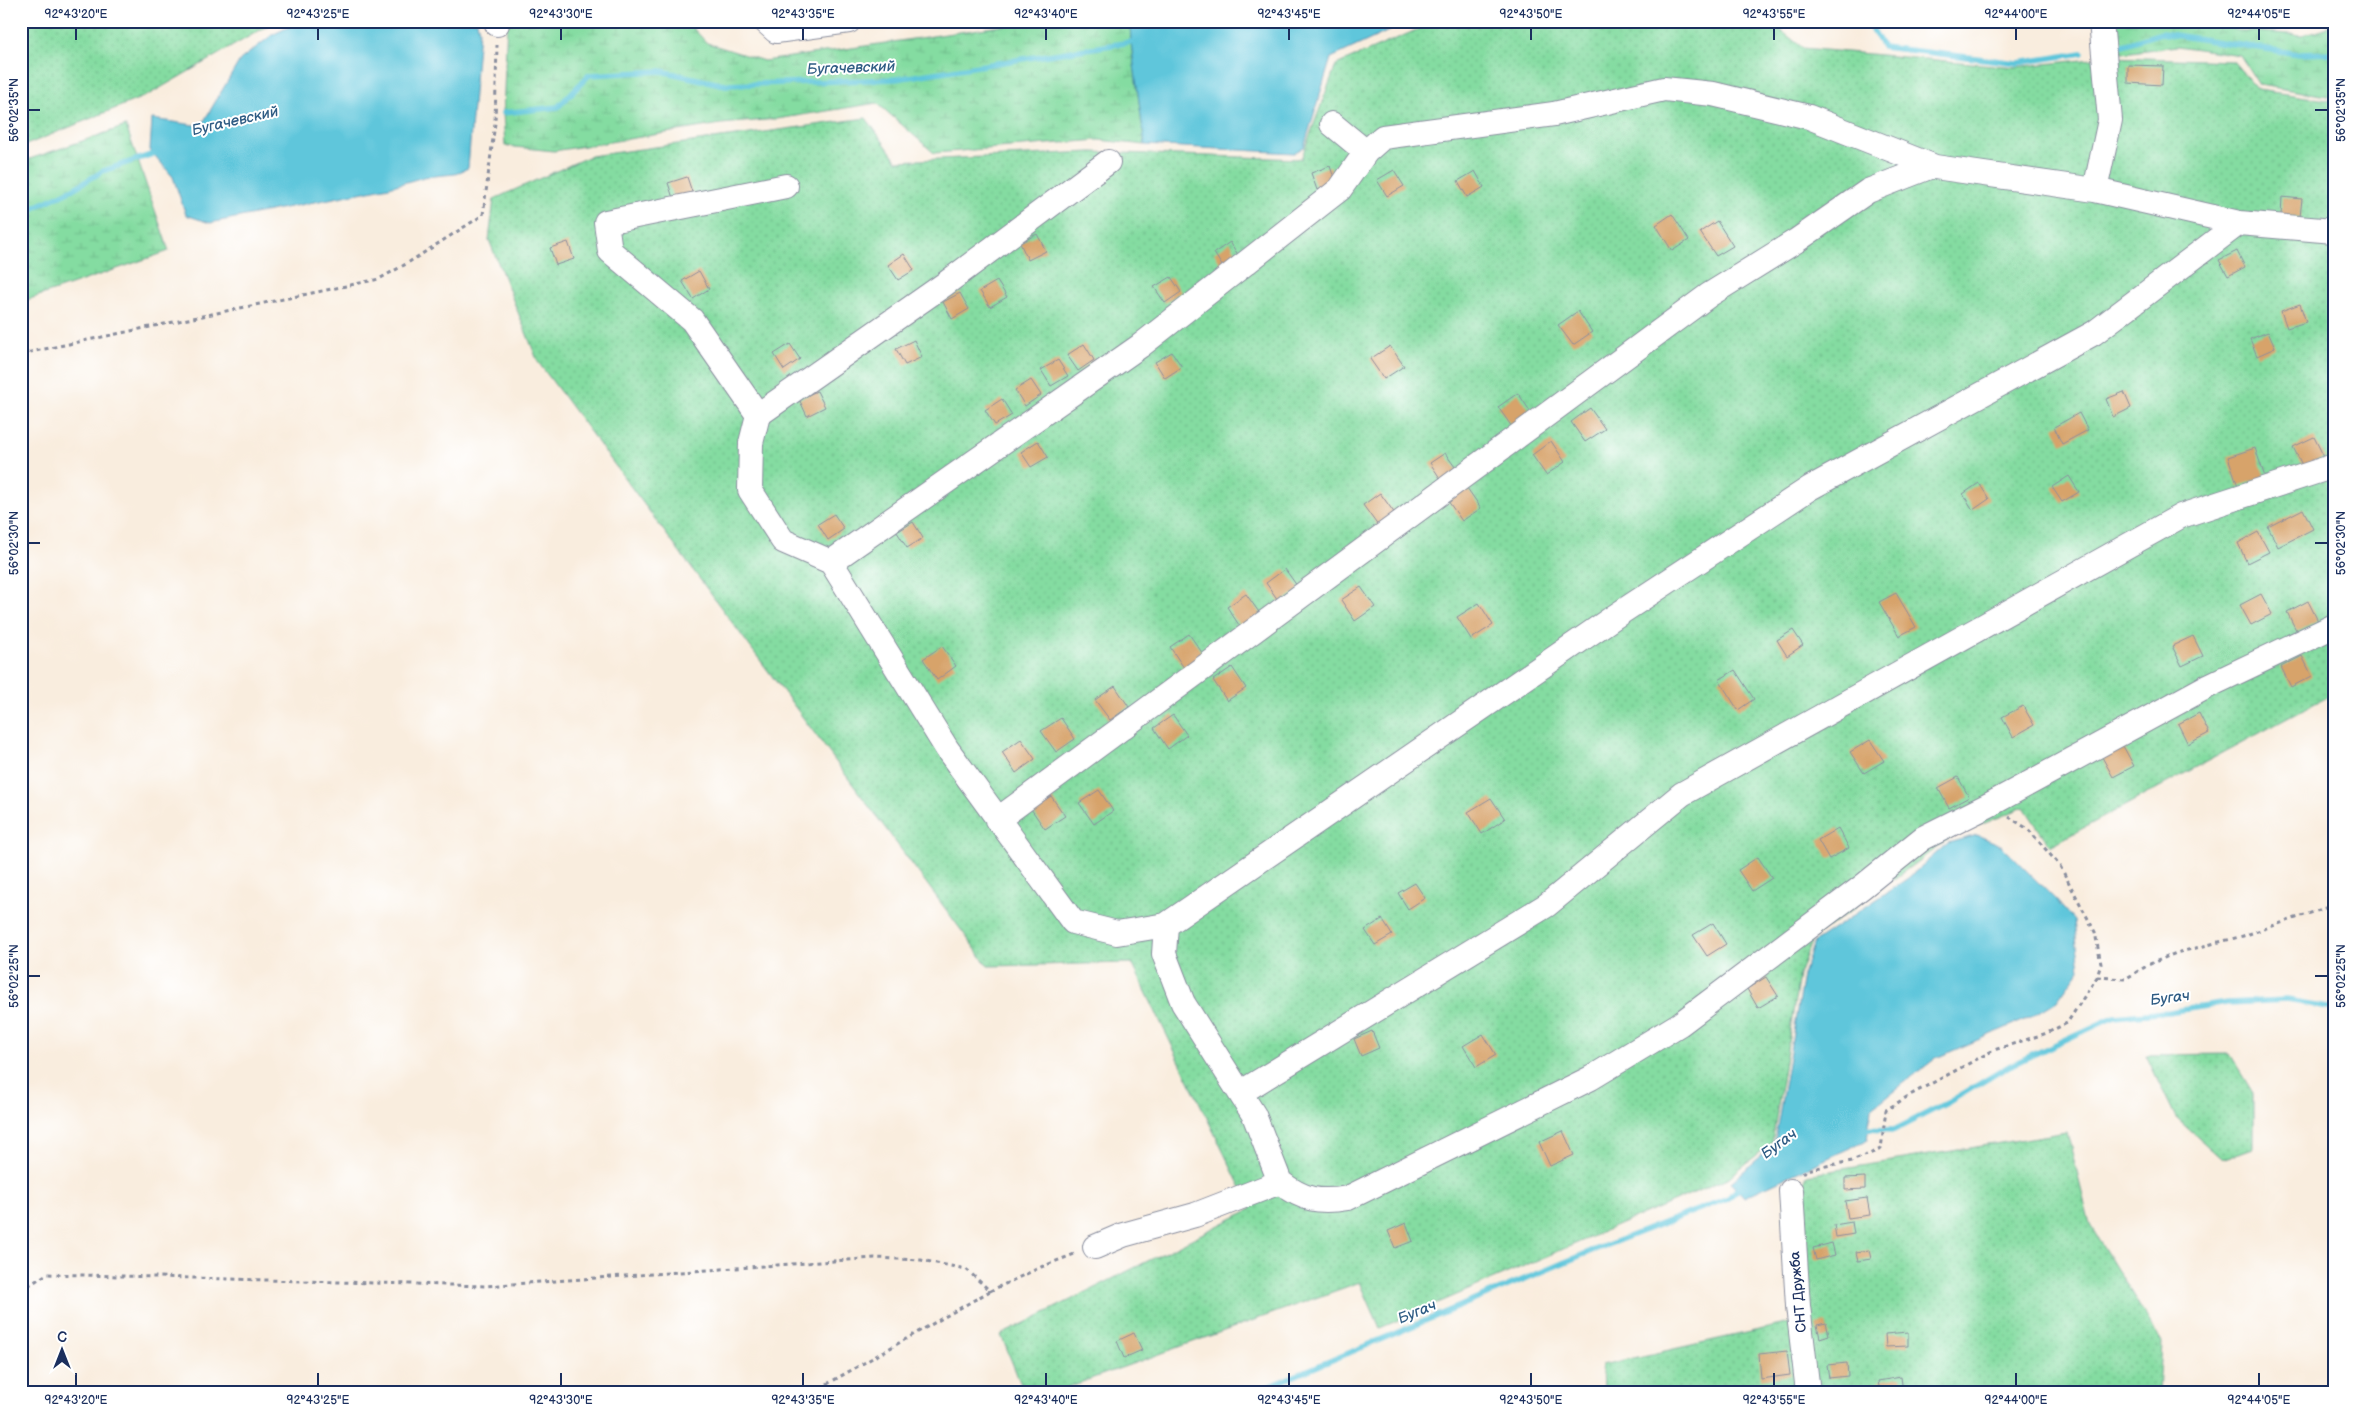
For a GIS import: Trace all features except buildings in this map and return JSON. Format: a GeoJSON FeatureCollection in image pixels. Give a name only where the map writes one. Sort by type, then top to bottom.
{"type":"FeatureCollection","features":[{"type":"Feature","properties":{"kind":"street"},"geometry":{"type":"LineString","coordinates":[[765,21],[776,31],[849,21]]}},
{"type":"Feature","properties":{"kind":"street"},"geometry":{"type":"LineString","coordinates":[[2095,190],[2110,120],[2101,21]]}},
{"type":"Feature","properties":{"kind":"street"},"geometry":{"type":"LineString","coordinates":[[832,562],[1140,346],[1340,189],[1366,152],[1383,137],[1554,114],[1664,89],[1713,94],[1808,117],[1932,166],[2095,190],[2239,223],[2334,231]]}},
{"type":"Feature","properties":{"kind":"street"},"geometry":{"type":"LineString","coordinates":[[1332,124],[1366,152]]}},
{"type":"Feature","properties":{"kind":"street"},"geometry":{"type":"LineString","coordinates":[[1108,162],[945,284],[758,415],[751,443],[750,490],[783,541],[832,562],[947,749],[1073,922],[1117,933],[1166,925],[1614,617],[1801,493],[2094,333],[2239,223]]}},
{"type":"Feature","properties":{"kind":"street"},"geometry":{"type":"LineString","coordinates":[[997,820],[1709,295],[1796,242],[1868,191],[1932,166]]}},
{"type":"Feature","properties":{"kind":"street"},"geometry":{"type":"LineString","coordinates":[[758,415],[692,320],[610,252],[606,222],[786,186]]}},
{"type":"Feature","properties":{"kind":"street"},"geometry":{"type":"LineString","coordinates":[[1240,1093],[1547,905],[1682,794],[2181,516],[2334,466]]}},
{"type":"Feature","properties":{"kind":"street"},"geometry":{"type":"LineString","coordinates":[[1166,925],[1164,954],[1183,1002],[1254,1115],[1280,1182],[1297,1195],[1329,1201],[1348,1198],[1591,1078],[1680,1024],[1862,887],[1923,838],[1989,805],[2208,686],[2334,626]]}},
{"type":"Feature","properties":{"kind":"street"},"geometry":{"type":"LineString","coordinates":[[1095,1246],[1123,1235],[1195,1215],[1280,1182]]}},
{"type":"Feature","properties":{"kind":"street","name":"СНТ Дружба"},"geometry":{"type":"LineString","coordinates":[[1791,1191],[1798,1306],[1808,1392]]}},
{"type":"Feature","properties":{"kind":"path"},"geometry":{"type":"LineString","coordinates":[[21,354],[379,279],[483,215],[494,123],[497,23]]}},
{"type":"Feature","properties":{"kind":"path"},"geometry":{"type":"LineString","coordinates":[[1791,1191],[1806,1170],[1852,1161],[1881,1149],[1886,1110],[1910,1095],[1994,1050],[2047,1033],[2067,1023],[2097,977],[2101,964],[2095,932],[2060,866],[2028,829],[1989,805]]}},
{"type":"Feature","properties":{"kind":"path"},"geometry":{"type":"LineString","coordinates":[[2097,977],[2125,979],[2150,964],[2176,953],[2244,936],[2334,905]]}},
{"type":"Feature","properties":{"kind":"path"},"geometry":{"type":"LineString","coordinates":[[813,1392],[990,1292],[1041,1267],[1095,1246]]}},
{"type":"Feature","properties":{"kind":"path"},"geometry":{"type":"LineString","coordinates":[[21,1290],[46,1274],[486,1286],[875,1258],[921,1260],[966,1269],[990,1292]]}},
{"type":"Feature","properties":{"kind":"green space"},"geometry":{"type":"Polygon","coordinates":[[[21,21],[276,21],[148,95],[21,147],[21,21]]]}},
{"type":"Feature","properties":{"kind":"green space"},"geometry":{"type":"Polygon","coordinates":[[[507,21],[687,22],[707,43],[764,61],[1034,21],[1130,21],[1131,43],[1145,145],[1099,140],[934,153],[877,103],[777,119],[721,124],[554,151],[505,146],[503,113],[507,21]]]}},
{"type":"Feature","properties":{"kind":"green space"},"geometry":{"type":"Polygon","coordinates":[[[1437,21],[1769,21],[1803,48],[2015,67],[2112,57],[2233,61],[2258,90],[2334,101],[2334,693],[2050,846],[2024,807],[1951,837],[1812,939],[1799,975],[1772,1143],[1728,1178],[1380,1328],[1360,1282],[1054,1392],[1024,1392],[1001,1335],[1251,1209],[1132,963],[988,966],[538,362],[489,240],[494,199],[590,156],[866,118],[897,161],[1091,152],[1301,159],[1336,65],[1437,21]]]}},
{"type":"Feature","properties":{"kind":"green space"},"geometry":{"type":"Polygon","coordinates":[[[2114,21],[2215,21],[2236,30],[2302,35],[2334,25],[2334,97],[2259,85],[2240,55],[2177,46],[2108,55],[2114,21]]]}},
{"type":"Feature","properties":{"kind":"green space"},"geometry":{"type":"Polygon","coordinates":[[[126,126],[169,251],[21,302],[21,162],[126,126]]]}},
{"type":"Feature","properties":{"kind":"green space"},"geometry":{"type":"Polygon","coordinates":[[[2229,1054],[2253,1093],[2253,1148],[2222,1159],[2176,1118],[2146,1055],[2229,1054]]]}},
{"type":"Feature","properties":{"kind":"green space"},"geometry":{"type":"Polygon","coordinates":[[[2067,1132],[2090,1225],[2162,1343],[2159,1392],[1603,1392],[1602,1365],[1808,1319],[1801,1188],[1807,1175],[2067,1132]]]}},
{"type":"Feature","properties":{"kind":"water"},"geometry":{"type":"Polygon","coordinates":[[[301,21],[477,21],[479,31],[468,168],[455,174],[424,177],[389,187],[210,223],[186,215],[173,177],[150,150],[152,119],[201,126],[240,60],[272,35],[301,21]]]}},
{"type":"Feature","properties":{"kind":"water"},"geometry":{"type":"Polygon","coordinates":[[[1130,21],[1410,21],[1331,58],[1304,147],[1294,153],[1145,145],[1131,43],[1130,21]]]}},
{"type":"Feature","properties":{"kind":"water"},"geometry":{"type":"Polygon","coordinates":[[[1977,835],[2001,845],[2056,900],[2074,921],[2080,969],[2057,1001],[2031,1017],[1936,1058],[1871,1109],[1867,1140],[1744,1197],[1731,1182],[1774,1145],[1803,975],[1814,942],[1908,878],[1948,843],[1977,835]]]}},
{"type":"Feature","properties":{"kind":"waterway","name":"Бугачевский"},"geometry":{"type":"LineString","coordinates":[[1868,21],[1883,47],[2018,63],[2082,53]]}},
{"type":"Feature","properties":{"kind":"waterway","name":"Бугачевский"},"geometry":{"type":"LineString","coordinates":[[2110,49],[2161,33],[2299,54],[2334,53]]}},
{"type":"Feature","properties":{"kind":"waterway","name":"Бугачевский"},"geometry":{"type":"LineString","coordinates":[[503,113],[558,107],[589,75],[661,71],[725,85],[896,79],[1137,41]]}},
{"type":"Feature","properties":{"kind":"waterway","name":"Бугачевский"},"geometry":{"type":"LineString","coordinates":[[21,220],[35,207],[73,189],[103,171],[159,152]]}},
{"type":"Feature","properties":{"kind":"waterway","name":"Бугач"},"geometry":{"type":"LineString","coordinates":[[1861,1129],[1894,1130],[1949,1102],[2009,1066],[2114,1017],[2168,1012],[2227,1003],[2287,1000],[2334,1008]]}},
{"type":"Feature","properties":{"kind":"waterway","name":"Бугач"},"geometry":{"type":"LineString","coordinates":[[1256,1392],[1589,1252],[1728,1198],[1742,1186]]}}]}
